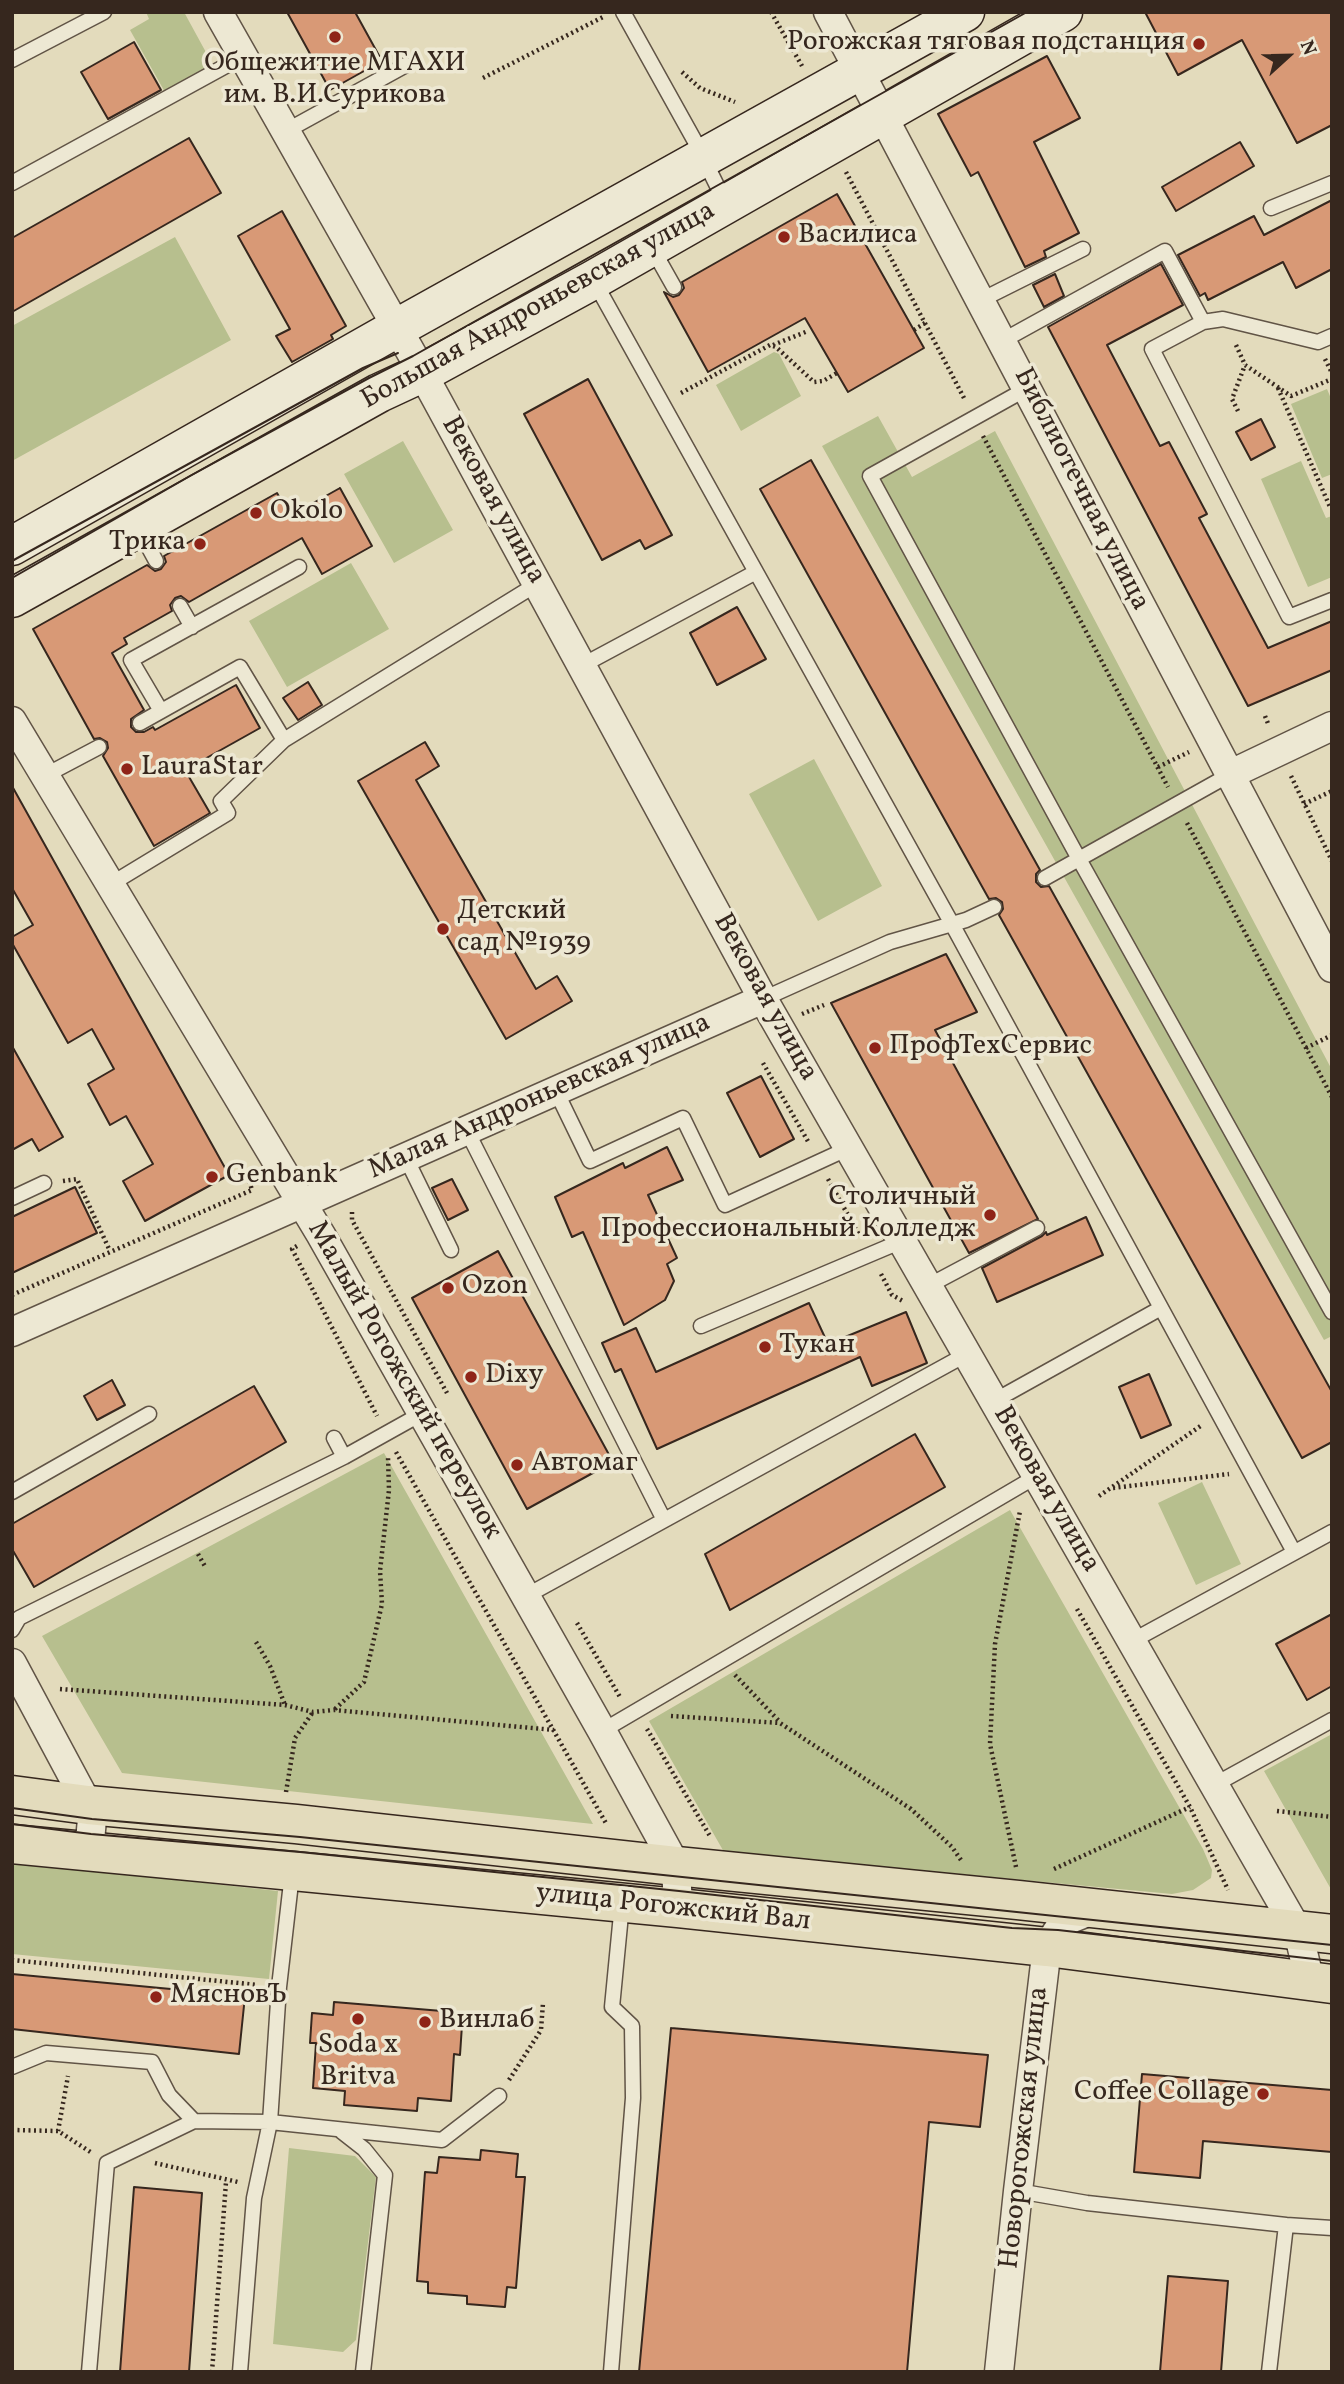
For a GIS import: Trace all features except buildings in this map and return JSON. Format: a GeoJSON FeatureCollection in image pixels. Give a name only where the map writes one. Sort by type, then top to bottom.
{"type":"FeatureCollection","features":[{"type":"Feature","properties":{"kind":"main road","name":"улица Рогожский Вал"},"geometry":{"type":"LineString","coordinates":[[12,1795],[1315,1932]]}},
{"type":"Feature","properties":{"kind":"main road","name":"улица Рогожский Вал"},"geometry":{"type":"LineString","coordinates":[[12,1844],[622,1902],[1047,1947],[1321,1983]]}},
{"type":"Feature","properties":{"kind":"street","name":"Вековая улица"},"geometry":{"type":"LineString","coordinates":[[218,12],[422,373],[763,999],[902,1241],[920,1296],[967,1354],[1214,1784],[1315,1932],[1321,1983]]}},
{"type":"Feature","properties":{"kind":"street","name":"Библиотечная улица"},"geometry":{"type":"LineString","coordinates":[[828,12],[1332,968]]}},
{"type":"Feature","properties":{"kind":"street","name":"Большая Андроньевская улица"},"geometry":{"type":"LineString","coordinates":[[12,545],[965,12]]}},
{"type":"Feature","properties":{"kind":"street","name":"Большая Андроньевская улица"},"geometry":{"type":"LineString","coordinates":[[12,598],[147,544],[379,393],[422,373],[593,280],[1063,12]]}},
{"type":"Feature","properties":{"kind":"street","name":"Малый Рогожский переулок"},"geometry":{"type":"LineString","coordinates":[[12,720],[321,1235],[602,1731],[676,1866],[678,1908]]}},
{"type":"Feature","properties":{"kind":"street"},"geometry":{"type":"LineString","coordinates":[[1229,775],[1332,726]]}},
{"type":"Feature","properties":{"kind":"street","name":"Малая Андроньевская улица"},"geometry":{"type":"LineString","coordinates":[[12,1332],[763,999]]}},
{"type":"Feature","properties":{"kind":"street"},"geometry":{"type":"LineString","coordinates":[[12,1663],[88,1805],[92,1819],[89,1852]]}},
{"type":"Feature","properties":{"kind":"street","name":"Новорогожская улица"},"geometry":{"type":"LineString","coordinates":[[999,2372],[1047,1947],[1058,1930],[1070,1919],[1095,1909]]}},
{"type":"Feature","properties":{"kind":"lane"},"geometry":{"type":"LineString","coordinates":[[12,60],[104,12]]}},
{"type":"Feature","properties":{"kind":"lane"},"geometry":{"type":"LineString","coordinates":[[623,12],[726,204]]}},
{"type":"Feature","properties":{"kind":"lane"},"geometry":{"type":"LineString","coordinates":[[12,184],[242,57]]}},
{"type":"Feature","properties":{"kind":"lane"},"geometry":{"type":"LineString","coordinates":[[286,131],[406,65]]}},
{"type":"Feature","properties":{"kind":"lane"},"geometry":{"type":"LineString","coordinates":[[1272,208],[1332,183]]}},
{"type":"Feature","properties":{"kind":"lane"},"geometry":{"type":"LineString","coordinates":[[651,247],[674,286]]}},
{"type":"Feature","properties":{"kind":"lane"},"geometry":{"type":"LineString","coordinates":[[981,300],[1083,249]]}},
{"type":"Feature","properties":{"kind":"lane"},"geometry":{"type":"LineString","coordinates":[[1002,341],[1166,251],[1203,322]]}},
{"type":"Feature","properties":{"kind":"lane"},"geometry":{"type":"LineString","coordinates":[[593,280],[952,924],[1294,1552]]}},
{"type":"Feature","properties":{"kind":"lane"},"geometry":{"type":"LineString","coordinates":[[1332,336],[1318,342],[1223,318],[1203,322],[1152,349],[1289,617],[1332,600]]}},
{"type":"Feature","properties":{"kind":"lane"},"geometry":{"type":"LineString","coordinates":[[1028,388],[870,476],[1079,859],[1332,1312]]}},
{"type":"Feature","properties":{"kind":"lane"},"geometry":{"type":"LineString","coordinates":[[161,711],[131,660],[299,567]]}},
{"type":"Feature","properties":{"kind":"lane"},"geometry":{"type":"LineString","coordinates":[[581,666],[757,572]]}},
{"type":"Feature","properties":{"kind":"lane"},"geometry":{"type":"LineString","coordinates":[[111,884],[228,813],[221,801],[284,740],[537,584]]}},
{"type":"Feature","properties":{"kind":"lane"},"geometry":{"type":"LineString","coordinates":[[180,606],[192,627]]}},
{"type":"Feature","properties":{"kind":"lane"},"geometry":{"type":"LineString","coordinates":[[140,723],[240,667],[284,740]]}},
{"type":"Feature","properties":{"kind":"lane"},"geometry":{"type":"LineString","coordinates":[[46,775],[99,747]]}},
{"type":"Feature","properties":{"kind":"lane"},"geometry":{"type":"LineString","coordinates":[[1045,878],[1229,775]]}},
{"type":"Feature","properties":{"kind":"lane","name":"Малая Андроньевская улица"},"geometry":{"type":"LineString","coordinates":[[763,999],[890,942],[966,920],[994,907]]}},
{"type":"Feature","properties":{"kind":"lane"},"geometry":{"type":"LineString","coordinates":[[556,1091],[590,1161],[683,1118],[725,1205],[849,1148]]}},
{"type":"Feature","properties":{"kind":"lane"},"geometry":{"type":"LineString","coordinates":[[467,1131],[664,1520]]}},
{"type":"Feature","properties":{"kind":"lane"},"geometry":{"type":"LineString","coordinates":[[406,1158],[452,1250]]}},
{"type":"Feature","properties":{"kind":"lane"},"geometry":{"type":"LineString","coordinates":[[12,1198],[44,1183]]}},
{"type":"Feature","properties":{"kind":"lane"},"geometry":{"type":"LineString","coordinates":[[920,1296],[1037,1228]]}},
{"type":"Feature","properties":{"kind":"lane"},"geometry":{"type":"LineString","coordinates":[[701,1326],[902,1241]]}},
{"type":"Feature","properties":{"kind":"lane"},"geometry":{"type":"LineString","coordinates":[[994,1401],[1161,1308]]}},
{"type":"Feature","properties":{"kind":"lane"},"geometry":{"type":"LineString","coordinates":[[526,1596],[967,1354]]}},
{"type":"Feature","properties":{"kind":"lane"},"geometry":{"type":"LineString","coordinates":[[12,1630],[19,1618],[344,1457],[421,1414]]}},
{"type":"Feature","properties":{"kind":"lane"},"geometry":{"type":"LineString","coordinates":[[12,1492],[149,1415]]}},
{"type":"Feature","properties":{"kind":"lane"},"geometry":{"type":"LineString","coordinates":[[334,1438],[344,1457]]}},
{"type":"Feature","properties":{"kind":"lane"},"geometry":{"type":"LineString","coordinates":[[602,1731],[635,1716],[722,1660],[1037,1476]]}},
{"type":"Feature","properties":{"kind":"lane"},"geometry":{"type":"LineString","coordinates":[[1132,1641],[1332,1531]]}},
{"type":"Feature","properties":{"kind":"lane"},"geometry":{"type":"LineString","coordinates":[[1214,1784],[1332,1720]]}},
{"type":"Feature","properties":{"kind":"lane"},"geometry":{"type":"LineString","coordinates":[[240,2372],[254,2198],[270,2122],[279,1987],[293,1872]]}},
{"type":"Feature","properties":{"kind":"lane"},"geometry":{"type":"LineString","coordinates":[[611,2372],[634,2098],[632,2026],[612,2007],[622,1902]]}},
{"type":"Feature","properties":{"kind":"lane"},"geometry":{"type":"LineString","coordinates":[[12,2067],[46,2053],[152,2062],[169,2095],[194,2121]]}},
{"type":"Feature","properties":{"kind":"lane"},"geometry":{"type":"LineString","coordinates":[[89,2372],[107,2162],[194,2121],[270,2122],[442,2140],[499,2096]]}},
{"type":"Feature","properties":{"kind":"lane"},"geometry":{"type":"LineString","coordinates":[[340,2131],[364,2148],[385,2175],[363,2372]]}},
{"type":"Feature","properties":{"kind":"lane"},"geometry":{"type":"LineString","coordinates":[[1018,2191],[1061,2200],[1332,2228]]}},
{"type":"Feature","properties":{"kind":"lane"},"geometry":{"type":"LineString","coordinates":[[1269,2372],[1286,2225]]}},
{"type":"Feature","properties":{"kind":"path"},"geometry":{"type":"LineString","coordinates":[[483,78],[612,12]]}},
{"type":"Feature","properties":{"kind":"path"},"geometry":{"type":"LineString","coordinates":[[681,71],[699,88],[741,105]]}},
{"type":"Feature","properties":{"kind":"path"},"geometry":{"type":"LineString","coordinates":[[845,168],[1332,1097]]}},
{"type":"Feature","properties":{"kind":"path"},"geometry":{"type":"LineString","coordinates":[[1223,318],[1245,365],[1292,396],[1332,379]]}},
{"type":"Feature","properties":{"kind":"path"},"geometry":{"type":"LineString","coordinates":[[914,330],[925,323]]}},
{"type":"Feature","properties":{"kind":"path"},"geometry":{"type":"LineString","coordinates":[[662,404],[766,346],[808,331]]}},
{"type":"Feature","properties":{"kind":"path"},"geometry":{"type":"LineString","coordinates":[[772,345],[814,382],[823,381],[837,373]]}},
{"type":"Feature","properties":{"kind":"path"},"geometry":{"type":"LineString","coordinates":[[1238,411],[1232,399],[1245,365]]}},
{"type":"Feature","properties":{"kind":"path"},"geometry":{"type":"LineString","coordinates":[[1278,387],[1330,507]]}},
{"type":"Feature","properties":{"kind":"path"},"geometry":{"type":"LineString","coordinates":[[1287,767],[1332,861]]}},
{"type":"Feature","properties":{"kind":"path"},"geometry":{"type":"LineString","coordinates":[[1304,804],[1332,791]]}},
{"type":"Feature","properties":{"kind":"path"},"geometry":{"type":"LineString","coordinates":[[1306,1048],[1332,1035]]}},
{"type":"Feature","properties":{"kind":"path"},"geometry":{"type":"LineString","coordinates":[[760,1058],[892,1296],[920,1296]]}},
{"type":"Feature","properties":{"kind":"path"},"geometry":{"type":"LineString","coordinates":[[12,1295],[251,1190],[247,1172],[240,1160]]}},
{"type":"Feature","properties":{"kind":"path"},"geometry":{"type":"LineString","coordinates":[[44,1183],[77,1179],[110,1251]]}},
{"type":"Feature","properties":{"kind":"path"},"geometry":{"type":"LineString","coordinates":[[352,1203],[352,1220],[447,1394]]}},
{"type":"Feature","properties":{"kind":"path"},"geometry":{"type":"LineString","coordinates":[[352,1220],[292,1249],[387,1434],[611,1833]]}},
{"type":"Feature","properties":{"kind":"path"},"geometry":{"type":"LineString","coordinates":[[1099,1496],[1219,1413]]}},
{"type":"Feature","properties":{"kind":"path"},"geometry":{"type":"LineString","coordinates":[[334,1710],[364,1682],[382,1604],[380,1572],[389,1490],[387,1434]]}},
{"type":"Feature","properties":{"kind":"path"},"geometry":{"type":"LineString","coordinates":[[1112,1488],[1251,1471]]}},
{"type":"Feature","properties":{"kind":"path"},"geometry":{"type":"LineString","coordinates":[[1010,1492],[1027,1522]]}},
{"type":"Feature","properties":{"kind":"path"},"geometry":{"type":"LineString","coordinates":[[1017,1872],[990,1744],[995,1644],[1020,1511]]}},
{"type":"Feature","properties":{"kind":"path"},"geometry":{"type":"LineString","coordinates":[[553,1582],[714,1843]]}},
{"type":"Feature","properties":{"kind":"path"},"geometry":{"type":"LineString","coordinates":[[1075,1605],[1190,1807],[1227,1883],[1229,1894]]}},
{"type":"Feature","properties":{"kind":"path"},"geometry":{"type":"LineString","coordinates":[[256,1642],[270,1666],[285,1705]]}},
{"type":"Feature","properties":{"kind":"path"},"geometry":{"type":"LineString","coordinates":[[722,1660],[780,1723],[911,1809],[951,1847],[964,1865]]}},
{"type":"Feature","properties":{"kind":"path"},"geometry":{"type":"LineString","coordinates":[[60,1689],[285,1705],[313,1712],[334,1710],[554,1730]]}},
{"type":"Feature","properties":{"kind":"path"},"geometry":{"type":"LineString","coordinates":[[284,1802],[295,1738],[313,1712]]}},
{"type":"Feature","properties":{"kind":"path"},"geometry":{"type":"LineString","coordinates":[[635,1716],[647,1714],[780,1723]]}},
{"type":"Feature","properties":{"kind":"path"},"geometry":{"type":"LineString","coordinates":[[1044,1874],[1190,1807]]}},
{"type":"Feature","properties":{"kind":"path"},"geometry":{"type":"LineString","coordinates":[[1277,1811],[1332,1817]]}},
{"type":"Feature","properties":{"kind":"path"},"geometry":{"type":"LineString","coordinates":[[12,1959],[279,1987]]}},
{"type":"Feature","properties":{"kind":"path"},"geometry":{"type":"LineString","coordinates":[[499,2096],[541,2030],[543,2003]]}},
{"type":"Feature","properties":{"kind":"path"},"geometry":{"type":"LineString","coordinates":[[58,2130],[71,2056]]}},
{"type":"Feature","properties":{"kind":"path"},"geometry":{"type":"LineString","coordinates":[[12,2130],[58,2130],[107,2162]]}},
{"type":"Feature","properties":{"kind":"path"},"geometry":{"type":"LineString","coordinates":[[122,2155],[226,2182],[212,2372]]}},
{"type":"Feature","properties":{"kind":"green space"},"geometry":{"type":"Polygon","coordinates":[[[146,12],[184,12],[214,67],[166,94],[130,30],[149,19],[146,12]]]}},
{"type":"Feature","properties":{"kind":"green space"},"geometry":{"type":"Polygon","coordinates":[[[175,237],[231,340],[12,461],[12,326],[175,237]]]}},
{"type":"Feature","properties":{"kind":"green space"},"geometry":{"type":"Polygon","coordinates":[[[774,352],[779,354],[801,396],[741,431],[716,385],[774,352]]]}},
{"type":"Feature","properties":{"kind":"green space"},"geometry":{"type":"Polygon","coordinates":[[[1327,389],[1332,401],[1332,474],[1322,478],[1291,404],[1327,389]]]}},
{"type":"Feature","properties":{"kind":"green space"},"geometry":{"type":"Polygon","coordinates":[[[878,416],[912,477],[995,431],[1332,1070],[1332,1336],[1324,1340],[822,446],[878,416]]]}},
{"type":"Feature","properties":{"kind":"green space"},"geometry":{"type":"Polygon","coordinates":[[[403,441],[453,530],[394,563],[344,474],[403,441]]]}},
{"type":"Feature","properties":{"kind":"green space"},"geometry":{"type":"Polygon","coordinates":[[[1301,461],[1326,518],[1332,516],[1332,577],[1308,587],[1261,479],[1301,461]]]}},
{"type":"Feature","properties":{"kind":"green space"},"geometry":{"type":"Polygon","coordinates":[[[351,563],[389,629],[287,687],[249,621],[351,563]]]}},
{"type":"Feature","properties":{"kind":"green space"},"geometry":{"type":"Polygon","coordinates":[[[814,759],[882,886],[818,921],[749,794],[814,759]]]}},
{"type":"Feature","properties":{"kind":"green space"},"geometry":{"type":"Polygon","coordinates":[[[384,1453],[593,1824],[122,1773],[42,1636],[384,1453]]]}},
{"type":"Feature","properties":{"kind":"green space"},"geometry":{"type":"Polygon","coordinates":[[[1202,1482],[1241,1564],[1196,1585],[1158,1503],[1202,1482]]]}},
{"type":"Feature","properties":{"kind":"green space"},"geometry":{"type":"Polygon","coordinates":[[[1010,1510],[1203,1849],[1212,1870],[1211,1878],[1193,1890],[1172,1894],[724,1852],[649,1721],[1010,1510]]]}},
{"type":"Feature","properties":{"kind":"green space"},"geometry":{"type":"Polygon","coordinates":[[[1332,1734],[1332,1891],[1264,1771],[1332,1734]]]}},
{"type":"Feature","properties":{"kind":"green space"},"geometry":{"type":"Polygon","coordinates":[[[12,1862],[278,1891],[269,1979],[12,1954],[12,1862]]]}},
{"type":"Feature","properties":{"kind":"green space"},"geometry":{"type":"Polygon","coordinates":[[[289,2148],[355,2156],[376,2177],[356,2340],[343,2352],[273,2344],[289,2148]]]}},
{"type":"Feature","properties":{"kind":"tram line"},"geometry":{"type":"LineString","coordinates":[[12,578],[190,476],[413,356],[1027,12]]}},
{"type":"Feature","properties":{"kind":"tram line"},"geometry":{"type":"LineString","coordinates":[[12,561],[363,368],[398,353]]}},
{"type":"Feature","properties":{"kind":"tram line"},"geometry":{"type":"LineString","coordinates":[[12,1808],[92,1819],[300,1837],[1332,1945]]}},
{"type":"Feature","properties":{"kind":"tram line"},"geometry":{"type":"LineString","coordinates":[[12,1824],[679,1891],[1012,1928],[1058,1930],[1332,1961]]}},
{"type":"Feature","properties":{"kind":"place","name":"Общежитие МГАХИ им. В.И.Сурикова"},"geometry":{"type":"Point","coordinates":[335,37]}},
{"type":"Feature","properties":{"kind":"place","name":"Рогожская тяговая подстанция"},"geometry":{"type":"Point","coordinates":[1199,44]}},
{"type":"Feature","properties":{"kind":"place","name":"Василиса"},"geometry":{"type":"Point","coordinates":[784,237]}},
{"type":"Feature","properties":{"kind":"place","name":"Okolo"},"geometry":{"type":"Point","coordinates":[256,513]}},
{"type":"Feature","properties":{"kind":"place","name":"Трика"},"geometry":{"type":"Point","coordinates":[200,544]}},
{"type":"Feature","properties":{"kind":"place","name":"LauraStar"},"geometry":{"type":"Point","coordinates":[127,769]}},
{"type":"Feature","properties":{"kind":"place","name":"Детский сад №1939"},"geometry":{"type":"Point","coordinates":[443,929]}},
{"type":"Feature","properties":{"kind":"place","name":"ПрофТехСервис"},"geometry":{"type":"Point","coordinates":[875,1048]}},
{"type":"Feature","properties":{"kind":"place","name":"Genbank"},"geometry":{"type":"Point","coordinates":[212,1177]}},
{"type":"Feature","properties":{"kind":"place","name":"Столичный Профессиональный Колледж"},"geometry":{"type":"Point","coordinates":[990,1215]}},
{"type":"Feature","properties":{"kind":"place","name":"Ozon"},"geometry":{"type":"Point","coordinates":[448,1288]}},
{"type":"Feature","properties":{"kind":"place","name":"Тукан"},"geometry":{"type":"Point","coordinates":[765,1347]}},
{"type":"Feature","properties":{"kind":"place","name":"Dixy"},"geometry":{"type":"Point","coordinates":[471,1377]}},
{"type":"Feature","properties":{"kind":"place","name":"Автомаг"},"geometry":{"type":"Point","coordinates":[517,1465]}},
{"type":"Feature","properties":{"kind":"place","name":"МясновЪ"},"geometry":{"type":"Point","coordinates":[156,1997]}},
{"type":"Feature","properties":{"kind":"place","name":"Soda x Britva"},"geometry":{"type":"Point","coordinates":[358,2019]}},
{"type":"Feature","properties":{"kind":"place","name":"Винлаб"},"geometry":{"type":"Point","coordinates":[425,2022]}},
{"type":"Feature","properties":{"kind":"place","name":"Coffee Collage"},"geometry":{"type":"Point","coordinates":[1263,2094]}}]}
